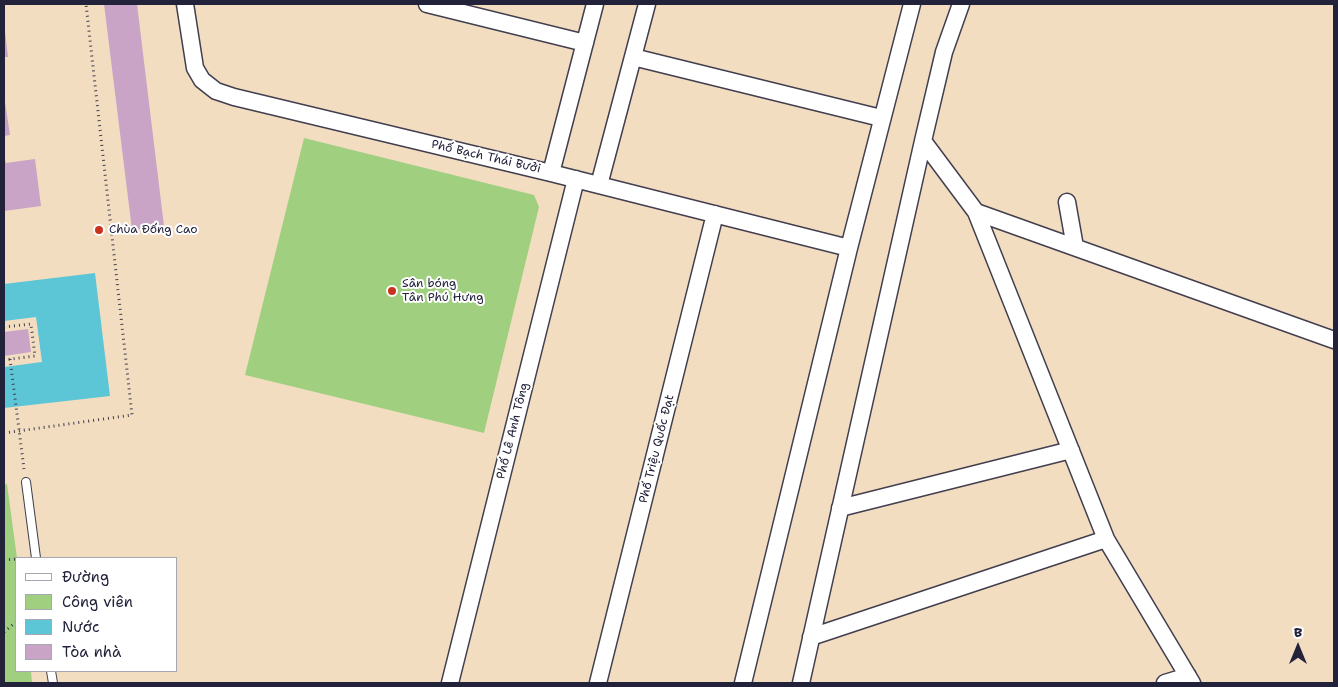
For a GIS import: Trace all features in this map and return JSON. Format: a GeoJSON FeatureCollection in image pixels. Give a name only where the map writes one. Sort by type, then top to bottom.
{"type":"FeatureCollection","features":[{"type":"Feature","properties":{"kind":"street","name":"Phố Bạch Thái Bưởi"},"geometry":{"type":"LineString","coordinates":[[186,4],[195,68],[202,80],[216,91],[243,100],[551,172],[849,248]]}},
{"type":"Feature","properties":{"kind":"street"},"geometry":{"type":"LineString","coordinates":[[427,4],[585,43]]}},
{"type":"Feature","properties":{"kind":"street"},"geometry":{"type":"LineString","coordinates":[[551,172],[596,4]]}},
{"type":"Feature","properties":{"kind":"street"},"geometry":{"type":"LineString","coordinates":[[599,185],[647,4]]}},
{"type":"Feature","properties":{"kind":"street"},"geometry":{"type":"LineString","coordinates":[[743,683],[881,118],[912,4]]}},
{"type":"Feature","properties":{"kind":"street"},"geometry":{"type":"LineString","coordinates":[[801,683],[923,141],[944,52],[961,4]]}},
{"type":"Feature","properties":{"kind":"street"},"geometry":{"type":"LineString","coordinates":[[633,57],[881,118]]}},
{"type":"Feature","properties":{"kind":"street"},"geometry":{"type":"LineString","coordinates":[[923,141],[976,212],[1106,539],[1190,680],[1165,683]]}},
{"type":"Feature","properties":{"kind":"street","name":"Phố Lê Anh Tông"},"geometry":{"type":"LineString","coordinates":[[450,683],[576,179]]}},
{"type":"Feature","properties":{"kind":"street"},"geometry":{"type":"LineString","coordinates":[[1068,202],[1076,247]]}},
{"type":"Feature","properties":{"kind":"street"},"geometry":{"type":"LineString","coordinates":[[976,212],[1334,340]]}},
{"type":"Feature","properties":{"kind":"street","name":"Phố Triệu Quốc Đạt"},"geometry":{"type":"LineString","coordinates":[[598,683],[715,214]]}},
{"type":"Feature","properties":{"kind":"street"},"geometry":{"type":"LineString","coordinates":[[840,508],[1071,450]]}},
{"type":"Feature","properties":{"kind":"street"},"geometry":{"type":"LineString","coordinates":[[811,637],[1106,539]]}},
{"type":"Feature","properties":{"kind":"lane"},"geometry":{"type":"LineString","coordinates":[[26,482],[36,557]]}},
{"type":"Feature","properties":{"kind":"path"},"geometry":{"type":"LineString","coordinates":[[4,433],[132,415],[86,4]]}},
{"type":"Feature","properties":{"kind":"path"},"geometry":{"type":"LineString","coordinates":[[4,327],[31,324],[35,356],[4,360]]}},
{"type":"Feature","properties":{"kind":"path"},"geometry":{"type":"LineString","coordinates":[[10,360],[26,482]]}},
{"type":"Feature","properties":{"kind":"path"},"geometry":{"type":"LineString","coordinates":[[4,632],[15,623]]}},
{"type":"Feature","properties":{"kind":"green space","name":"Sân bóng Tân Phú Hưng"},"geometry":{"type":"Polygon","coordinates":[[[304,138],[534,195],[539,207],[484,433],[245,375],[304,138]]]}},
{"type":"Feature","properties":{"kind":"green space"},"geometry":{"type":"Polygon","coordinates":[[[7,484],[17,557],[15,557],[15,672],[31,672],[32,683],[4,683],[4,485],[7,484]]]}},
{"type":"Feature","properties":{"kind":"water"},"geometry":{"type":"Polygon","coordinates":[[[95,273],[110,396],[4,408],[4,284],[95,273]]]}},
{"type":"Feature","properties":{"kind":"pier"},"geometry":{"type":"Polygon","coordinates":[[[36,317],[42,362],[4,367],[4,321],[36,317]]]}},
{"type":"Feature","properties":{"kind":"building"},"geometry":{"type":"Polygon","coordinates":[[[104,4],[137,4],[164,226],[132,230],[104,4]]]}},
{"type":"Feature","properties":{"kind":"building"},"geometry":{"type":"Polygon","coordinates":[[[5,31],[8,57],[4,57],[5,31]]]}},
{"type":"Feature","properties":{"kind":"building"},"geometry":{"type":"Polygon","coordinates":[[[4,95],[10,135],[4,136],[4,95]]]}},
{"type":"Feature","properties":{"kind":"building"},"geometry":{"type":"Polygon","coordinates":[[[4,157],[6,163],[35,159],[41,206],[4,211],[4,157]]]}},
{"type":"Feature","properties":{"kind":"building"},"geometry":{"type":"Polygon","coordinates":[[[28,329],[31,352],[4,356],[4,332],[28,329]]]}},
{"type":"Feature","properties":{"kind":"place","name":"Chùa Đống Cao"},"geometry":{"type":"Point","coordinates":[99,230]}},
{"type":"Feature","properties":{"kind":"place","name":"Sân bóng Tân Phú Hưng"},"geometry":{"type":"Point","coordinates":[392,291]}}]}
